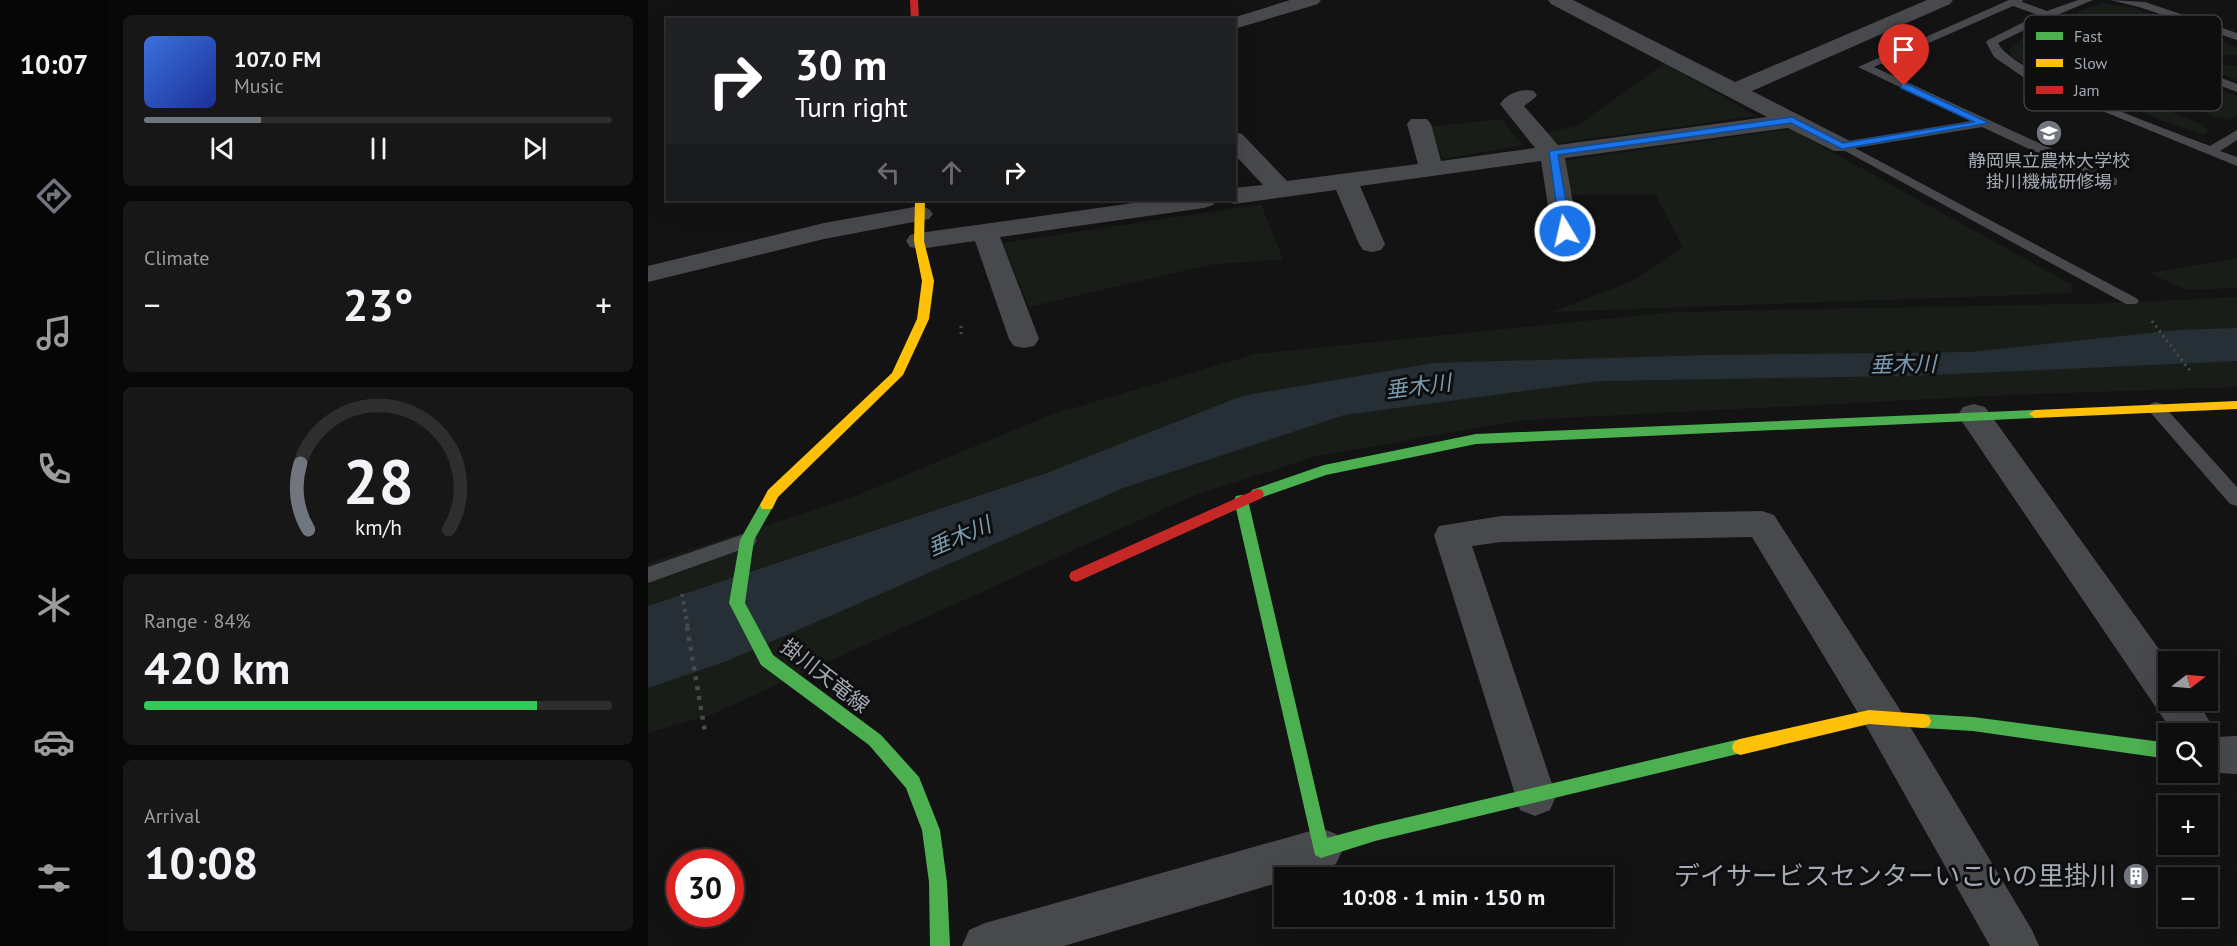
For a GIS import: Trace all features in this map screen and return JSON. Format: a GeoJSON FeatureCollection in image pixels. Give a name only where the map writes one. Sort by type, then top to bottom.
{"type":"FeatureCollection","features":[{"type":"Feature","properties":{"kind":"street"},"geometry":{"type":"LineString","coordinates":[[914,0],[915,18]]}},
{"type":"Feature","properties":{"kind":"street"},"geometry":{"type":"LineString","coordinates":[[1236,22],[1311,0]]}},
{"type":"Feature","properties":{"kind":"street"},"geometry":{"type":"LineString","coordinates":[[1558,0],[1842,146]]}},
{"type":"Feature","properties":{"kind":"street"},"geometry":{"type":"LineString","coordinates":[[1734,91],[1943,0]]}},
{"type":"Feature","properties":{"kind":"street"},"geometry":{"type":"LineString","coordinates":[[1526,96],[1511,104],[1552,153],[1565,231]]}},
{"type":"Feature","properties":{"kind":"street"},"geometry":{"type":"LineString","coordinates":[[1236,196],[1792,120]]}},
{"type":"Feature","properties":{"kind":"street"},"geometry":{"type":"LineString","coordinates":[[1419,124],[1432,170]]}},
{"type":"Feature","properties":{"kind":"street"},"geometry":{"type":"LineString","coordinates":[[1257,163],[1262,138]]}},
{"type":"Feature","properties":{"kind":"street"},"geometry":{"type":"LineString","coordinates":[[1236,141],[1281,190]]}},
{"type":"Feature","properties":{"kind":"street"},"geometry":{"type":"LineString","coordinates":[[1345,182],[1372,244]]}},
{"type":"Feature","properties":{"kind":"street"},"geometry":{"type":"LineString","coordinates":[[919,241],[1197,201]]}},
{"type":"Feature","properties":{"kind":"street"},"geometry":{"type":"LineString","coordinates":[[648,274],[920,207]]}},
{"type":"Feature","properties":{"kind":"street","name":"掛川天竜線"},"geometry":{"type":"LineString","coordinates":[[920,207],[919,241],[928,281],[923,319],[897,375],[773,494],[746,543],[737,603],[767,660],[875,740],[914,783],[931,830],[938,882],[940,946]]}},
{"type":"Feature","properties":{"kind":"street"},"geometry":{"type":"LineString","coordinates":[[985,232],[1024,339]]}},
{"type":"Feature","properties":{"kind":"street"},"geometry":{"type":"LineString","coordinates":[[1076,576],[1242,500],[1324,470],[1476,439],[2237,405]]}},
{"type":"Feature","properties":{"kind":"street"},"geometry":{"type":"LineString","coordinates":[[1974,415],[2158,678]]}},
{"type":"Feature","properties":{"kind":"street"},"geometry":{"type":"LineString","coordinates":[[1242,500],[1321,849]]}},
{"type":"Feature","properties":{"kind":"street"},"geometry":{"type":"LineString","coordinates":[[1535,796],[1451,535],[1501,529],[1762,524],[1882,718],[2016,946]]}},
{"type":"Feature","properties":{"kind":"street"},"geometry":{"type":"LineString","coordinates":[[2183,711],[2192,723]]}},
{"type":"Feature","properties":{"kind":"street"},"geometry":{"type":"LineString","coordinates":[[985,946],[1375,833],[1869,717],[1972,724],[2158,749]]}},
{"type":"Feature","properties":{"kind":"lane"},"geometry":{"type":"LineString","coordinates":[[2088,0],[2047,15],[2016,1],[1864,67],[2112,182]]}},
{"type":"Feature","properties":{"kind":"lane"},"geometry":{"type":"LineString","coordinates":[[2115,0],[2142,4],[2174,15]]}},
{"type":"Feature","properties":{"kind":"lane"},"geometry":{"type":"LineString","coordinates":[[2187,7],[2209,15]]}},
{"type":"Feature","properties":{"kind":"lane"},"geometry":{"type":"LineString","coordinates":[[2222,20],[2237,25]]}},
{"type":"Feature","properties":{"kind":"lane"},"geometry":{"type":"LineString","coordinates":[[2024,26],[1992,42],[1998,55],[2024,72]]}},
{"type":"Feature","properties":{"kind":"lane"},"geometry":{"type":"LineString","coordinates":[[2222,32],[2237,37]]}},
{"type":"Feature","properties":{"kind":"lane"},"geometry":{"type":"LineString","coordinates":[[2222,82],[2237,88]]}},
{"type":"Feature","properties":{"kind":"lane"},"geometry":{"type":"LineString","coordinates":[[2112,111],[2237,162]]}},
{"type":"Feature","properties":{"kind":"lane"},"geometry":{"type":"LineString","coordinates":[[1842,146],[1984,123]]}},
{"type":"Feature","properties":{"kind":"lane"},"geometry":{"type":"LineString","coordinates":[[2211,152],[2237,134]]}},
{"type":"Feature","properties":{"kind":"lane"},"geometry":{"type":"LineString","coordinates":[[1842,146],[2131,301]]}},
{"type":"Feature","properties":{"kind":"lane"},"geometry":{"type":"LineString","coordinates":[[2156,408],[2237,499]]}},
{"type":"Feature","properties":{"kind":"lane"},"geometry":{"type":"LineString","coordinates":[[648,575],[676,570],[746,543]]}},
{"type":"Feature","properties":{"kind":"path"},"geometry":{"type":"LineString","coordinates":[[2151,319],[2194,375]]}},
{"type":"Feature","properties":{"kind":"path"},"geometry":{"type":"LineString","coordinates":[[676,570],[705,732]]}},
{"type":"Feature","properties":{"kind":"shaded area"},"geometry":{"type":"Polygon","coordinates":[[[2104,3],[2131,7],[2152,15],[2077,15],[2077,12],[2104,3]]]}},
{"type":"Feature","properties":{"kind":"shaded area"},"geometry":{"type":"Polygon","coordinates":[[[2023,38],[2024,64],[2010,55],[2011,46],[2023,38]]]}},
{"type":"Feature","properties":{"kind":"shaded area"},"geometry":{"type":"Polygon","coordinates":[[[2222,41],[2237,48],[2237,55],[2222,54],[2222,41]]]}},
{"type":"Feature","properties":{"kind":"shaded area"},"geometry":{"type":"Polygon","coordinates":[[[1665,63],[1756,116],[1559,143],[1544,133],[1577,126],[1665,63]]]}},
{"type":"Feature","properties":{"kind":"shaded area"},"geometry":{"type":"Polygon","coordinates":[[[2222,65],[2237,66],[2237,80],[2222,74],[2222,65]]]}},
{"type":"Feature","properties":{"kind":"shaded area"},"geometry":{"type":"Polygon","coordinates":[[[2222,90],[2237,96],[2237,115],[2230,120],[2203,111],[2222,111],[2222,90]]]}},
{"type":"Feature","properties":{"kind":"shaded area"},"geometry":{"type":"Polygon","coordinates":[[[2140,111],[2170,111],[2201,124],[2210,131],[2203,135],[2140,111]]]}},
{"type":"Feature","properties":{"kind":"shaded area"},"geometry":{"type":"Polygon","coordinates":[[[1501,119],[1523,145],[1443,159],[1428,127],[1501,119]]]}},
{"type":"Feature","properties":{"kind":"shaded area"},"geometry":{"type":"Polygon","coordinates":[[[1790,129],[2071,284],[2072,293],[1550,312],[1633,281],[1683,248],[1656,195],[1571,195],[1559,161],[1790,129]]]}},
{"type":"Feature","properties":{"kind":"shaded area"},"geometry":{"type":"Polygon","coordinates":[[[1261,204],[1283,259],[1208,265],[1029,307],[1003,243],[1261,204]]]}},
{"type":"Feature","properties":{"kind":"shaded area"},"geometry":{"type":"Polygon","coordinates":[[[2237,258],[2237,288],[2186,290],[2149,273],[2237,258]]]}},
{"type":"Feature","properties":{"kind":"shaded area"},"geometry":{"type":"Polygon","coordinates":[[[2237,297],[2237,387],[2009,395],[1523,420],[1317,456],[1195,495],[713,714],[648,733],[648,563],[848,499],[1050,415],[1255,354],[1673,312],[2114,303],[2237,297]]]}},
{"type":"Feature","properties":{"kind":"water","name":"垂木川"},"geometry":{"type":"Polygon","coordinates":[[[2237,328],[2237,361],[1909,376],[1600,381],[1344,415],[1123,488],[727,661],[648,688],[648,606],[1044,474],[1242,396],[1434,363],[1709,355],[1970,352],[2178,330],[2237,328]]]}},
{"type":"Feature","properties":{"kind":"traffic: fast"},"geometry":{"type":"LineString","coordinates":[[1257,494],[1324,470],[1476,439],[2035,414]]}},
{"type":"Feature","properties":{"kind":"traffic: fast"},"geometry":{"type":"LineString","coordinates":[[1241,500],[1321,849],[1375,833],[1740,747]]}},
{"type":"Feature","properties":{"kind":"traffic: fast"},"geometry":{"type":"LineString","coordinates":[[767,505],[747,540],[737,603],[767,660],[875,740],[913,783],[931,830],[938,882],[940,946]]}},
{"type":"Feature","properties":{"kind":"traffic: fast"},"geometry":{"type":"LineString","coordinates":[[1923,721],[1973,724],[2158,749]]}},
{"type":"Feature","properties":{"kind":"traffic: slow"},"geometry":{"type":"LineString","coordinates":[[767,505],[773,494],[897,375],[923,319],[928,281],[919,241],[920,201]]}},
{"type":"Feature","properties":{"kind":"traffic: slow"},"geometry":{"type":"LineString","coordinates":[[2035,414],[2237,405]]}},
{"type":"Feature","properties":{"kind":"traffic: slow"},"geometry":{"type":"LineString","coordinates":[[1740,747],[1869,717],[1923,721]]}},
{"type":"Feature","properties":{"kind":"traffic: jam"},"geometry":{"type":"LineString","coordinates":[[914,0],[915,18]]}},
{"type":"Feature","properties":{"kind":"traffic: jam"},"geometry":{"type":"LineString","coordinates":[[1076,576],[1257,494]]}},
{"type":"Feature","properties":{"kind":"place","name":"静岡県立農林大学校 掛川機械研修場"},"geometry":{"type":"Point","coordinates":[2049,133]}},
{"type":"Feature","properties":{"kind":"place","name":"デイサービスセンターいこいの里掛川"},"geometry":{"type":"Point","coordinates":[2136,876]}},
{"type":"Feature","properties":{"kind":"route"},"geometry":{"type":"LineString","coordinates":[[1565,231],[1552,153],[1792,120],[1842,146],[1984,123],[1904,86]]}}]}
